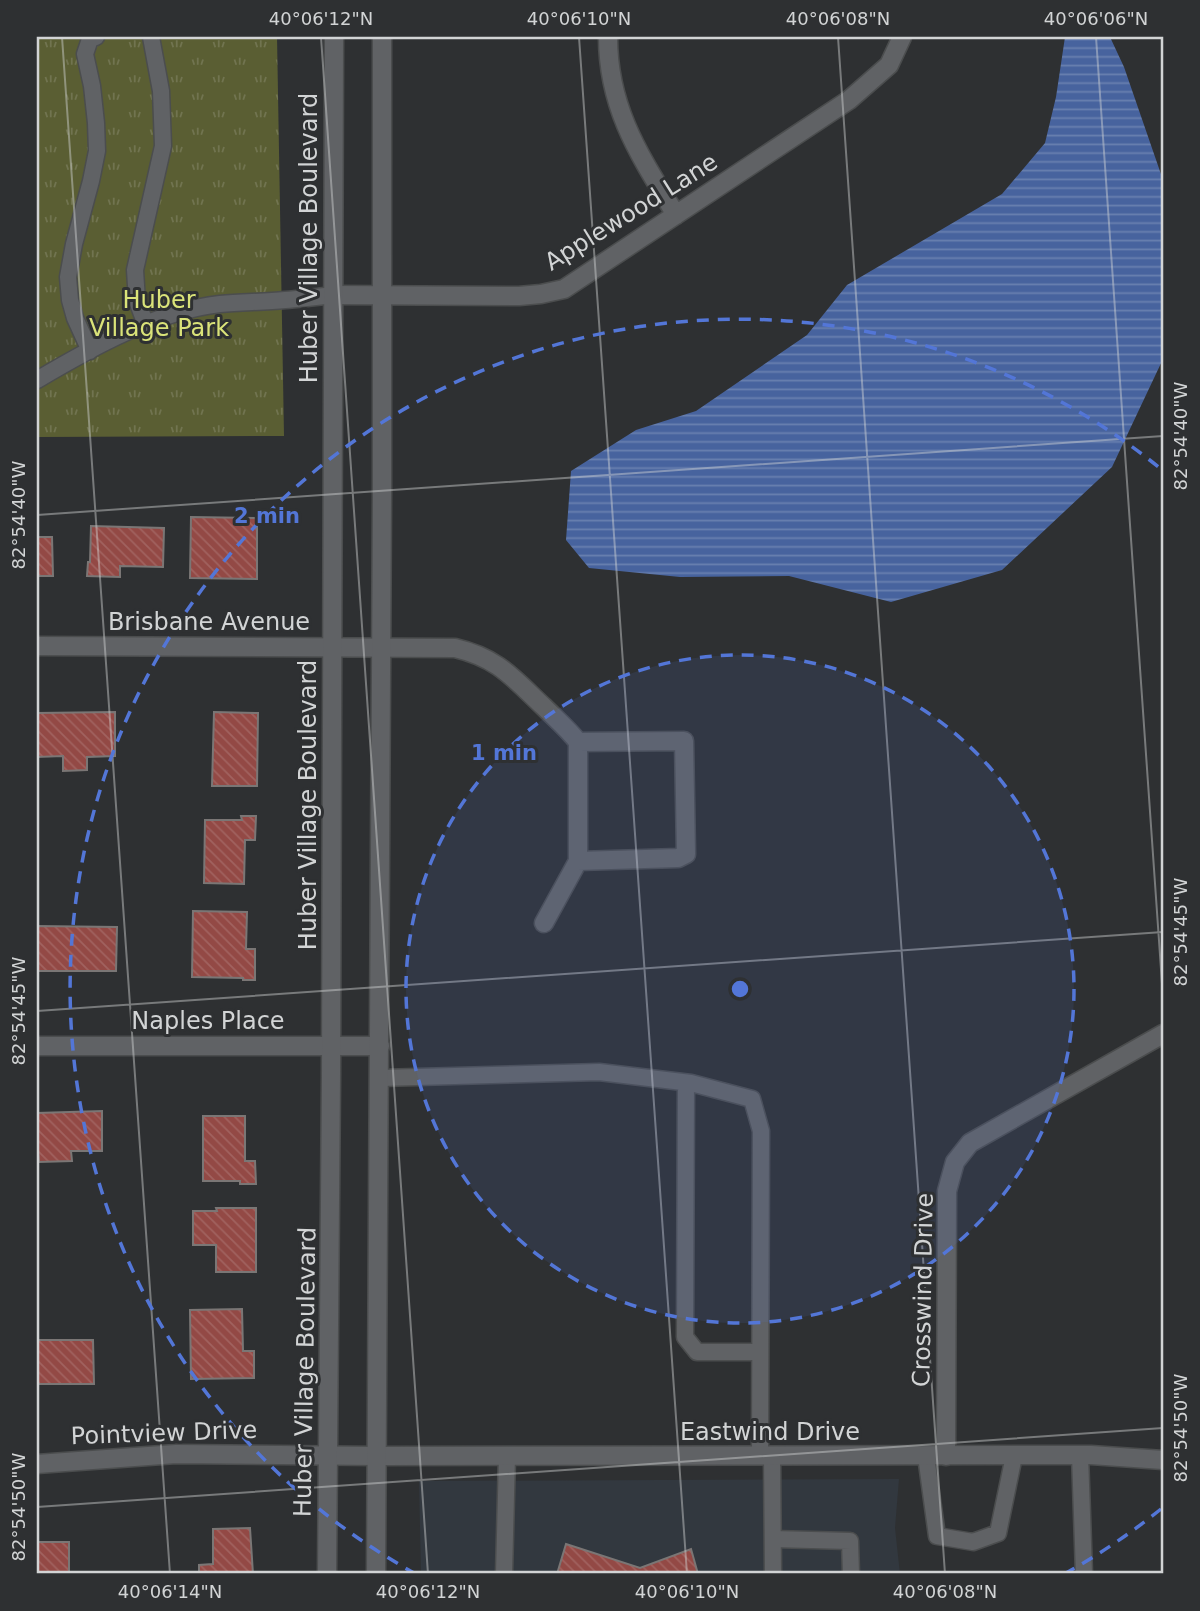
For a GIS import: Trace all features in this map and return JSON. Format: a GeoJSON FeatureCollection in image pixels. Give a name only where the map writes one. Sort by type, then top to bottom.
{"type":"FeatureCollection","features":[{"type":"Feature","properties":{"kind":"street","name":"Huber Village Boulevard"},"geometry":{"type":"LineString","coordinates":[[327,1574],[334,37]]}},
{"type":"Feature","properties":{"kind":"street"},"geometry":{"type":"LineString","coordinates":[[376,1574],[382,37]]}},
{"type":"Feature","properties":{"kind":"street"},"geometry":{"type":"LineString","coordinates":[[608,37],[608,62],[618,106],[635,148],[676,215]]}},
{"type":"Feature","properties":{"kind":"street","name":"Applewood Lane"},"geometry":{"type":"LineString","coordinates":[[333,295],[519,296],[564,289],[849,100],[889,65],[902,37]]}},
{"type":"Feature","properties":{"kind":"street","name":"Brisbane Avenue"},"geometry":{"type":"LineString","coordinates":[[37,646],[455,648],[487,659],[504,669],[578,742]]}},
{"type":"Feature","properties":{"kind":"street"},"geometry":{"type":"LineString","coordinates":[[544,923],[578,861],[578,742],[684,741],[686,854],[678,858],[578,861]]}},
{"type":"Feature","properties":{"kind":"street","name":"Crosswind Drive"},"geometry":{"type":"LineString","coordinates":[[946,1456],[947,1191],[955,1162],[970,1143],[1163,1034]]}},
{"type":"Feature","properties":{"kind":"street","name":"Naples Place"},"geometry":{"type":"LineString","coordinates":[[37,1046],[380,1046]]}},
{"type":"Feature","properties":{"kind":"street","name":"Pointview Drive"},"geometry":{"type":"LineString","coordinates":[[37,1464],[176,1454],[376,1456]]}},
{"type":"Feature","properties":{"kind":"street","name":"Eastwind Drive"},"geometry":{"type":"LineString","coordinates":[[376,1456],[1080,1455],[1163,1460]]}},
{"type":"Feature","properties":{"kind":"lane"},"geometry":{"type":"LineString","coordinates":[[90,351],[75,318],[68,277],[97,151],[92,86],[85,54],[90,39],[96,37]]}},
{"type":"Feature","properties":{"kind":"lane"},"geometry":{"type":"LineString","coordinates":[[146,325],[137,301],[135,270],[163,146],[162,91],[151,37]]}},
{"type":"Feature","properties":{"kind":"lane"},"geometry":{"type":"LineString","coordinates":[[37,380],[90,351],[174,314],[219,304],[333,295]]}},
{"type":"Feature","properties":{"kind":"lane"},"geometry":{"type":"LineString","coordinates":[[380,1077],[599,1072],[686,1083],[752,1099],[761,1131],[760,1352],[773,1574]]}},
{"type":"Feature","properties":{"kind":"lane"},"geometry":{"type":"LineString","coordinates":[[686,1083],[685,1336],[697,1352],[760,1352]]}},
{"type":"Feature","properties":{"kind":"lane"},"geometry":{"type":"LineString","coordinates":[[1080,1455],[1084,1574]]}},
{"type":"Feature","properties":{"kind":"lane"},"geometry":{"type":"LineString","coordinates":[[504,1574],[507,1456]]}},
{"type":"Feature","properties":{"kind":"lane"},"geometry":{"type":"LineString","coordinates":[[926,1456],[937,1536],[973,1542],[998,1532],[1014,1456]]}},
{"type":"Feature","properties":{"kind":"lane"},"geometry":{"type":"LineString","coordinates":[[773,1539],[850,1541],[851,1574]]}},
{"type":"Feature","properties":{"kind":"shaded area"},"geometry":{"type":"Polygon","coordinates":[[[899,1479],[895,1528],[900,1574],[421,1574],[419,1481],[899,1479]]]}},
{"type":"Feature","properties":{"kind":"green space","name":"Huber Village Park"},"geometry":{"type":"Polygon","coordinates":[[[37,37],[277,37],[284,436],[37,437],[37,37]]]}},
{"type":"Feature","properties":{"kind":"water"},"geometry":{"type":"Polygon","coordinates":[[[1065,37],[1110,37],[1124,67],[1163,180],[1163,359],[1112,467],[1002,570],[891,602],[789,576],[680,577],[589,568],[566,540],[571,471],[636,430],[696,411],[807,335],[847,285],[1002,194],[1045,143],[1056,97],[1065,37]]]}},
{"type":"Feature","properties":{"kind":"building"},"geometry":{"type":"Polygon","coordinates":[[[191,517],[257,518],[257,579],[190,578],[191,517]]]}},
{"type":"Feature","properties":{"kind":"building"},"geometry":{"type":"Polygon","coordinates":[[[91,526],[164,528],[163,567],[120,566],[120,577],[87,576],[91,526]]]}},
{"type":"Feature","properties":{"kind":"building"},"geometry":{"type":"Polygon","coordinates":[[[37,537],[52,537],[53,576],[37,576],[37,537]]]}},
{"type":"Feature","properties":{"kind":"building"},"geometry":{"type":"Polygon","coordinates":[[[115,712],[115,756],[87,757],[87,770],[63,771],[63,756],[37,757],[37,713],[115,712]]]}},
{"type":"Feature","properties":{"kind":"building"},"geometry":{"type":"Polygon","coordinates":[[[214,712],[258,713],[257,786],[212,786],[214,712]]]}},
{"type":"Feature","properties":{"kind":"building"},"geometry":{"type":"Polygon","coordinates":[[[241,816],[256,816],[255,840],[245,840],[244,884],[204,883],[205,820],[242,820],[241,816]]]}},
{"type":"Feature","properties":{"kind":"building"},"geometry":{"type":"Polygon","coordinates":[[[193,911],[247,912],[246,949],[255,949],[255,980],[192,977],[193,911]]]}},
{"type":"Feature","properties":{"kind":"building"},"geometry":{"type":"Polygon","coordinates":[[[37,926],[117,927],[116,971],[37,971],[37,926]]]}},
{"type":"Feature","properties":{"kind":"building"},"geometry":{"type":"Polygon","coordinates":[[[102,1111],[102,1151],[71,1151],[72,1161],[39,1162],[37,1113],[102,1111]]]}},
{"type":"Feature","properties":{"kind":"building"},"geometry":{"type":"Polygon","coordinates":[[[203,1116],[245,1116],[245,1161],[255,1161],[256,1184],[203,1181],[203,1116]]]}},
{"type":"Feature","properties":{"kind":"building"},"geometry":{"type":"Polygon","coordinates":[[[216,1208],[256,1208],[256,1272],[216,1272],[216,1245],[193,1245],[193,1211],[217,1211],[216,1208]]]}},
{"type":"Feature","properties":{"kind":"building"},"geometry":{"type":"Polygon","coordinates":[[[242,1309],[243,1351],[254,1351],[254,1378],[191,1379],[190,1310],[242,1309]]]}},
{"type":"Feature","properties":{"kind":"building"},"geometry":{"type":"Polygon","coordinates":[[[37,1340],[93,1340],[94,1384],[37,1384],[37,1340]]]}},
{"type":"Feature","properties":{"kind":"building"},"geometry":{"type":"Polygon","coordinates":[[[250,1528],[253,1574],[199,1574],[199,1565],[213,1564],[213,1529],[250,1528]]]}},
{"type":"Feature","properties":{"kind":"building"},"geometry":{"type":"Polygon","coordinates":[[[37,1542],[69,1542],[69,1574],[37,1574],[37,1542]]]}},
{"type":"Feature","properties":{"kind":"building"},"geometry":{"type":"Polygon","coordinates":[[[566,1544],[640,1568],[691,1549],[698,1574],[557,1574],[566,1544]]]}}]}
